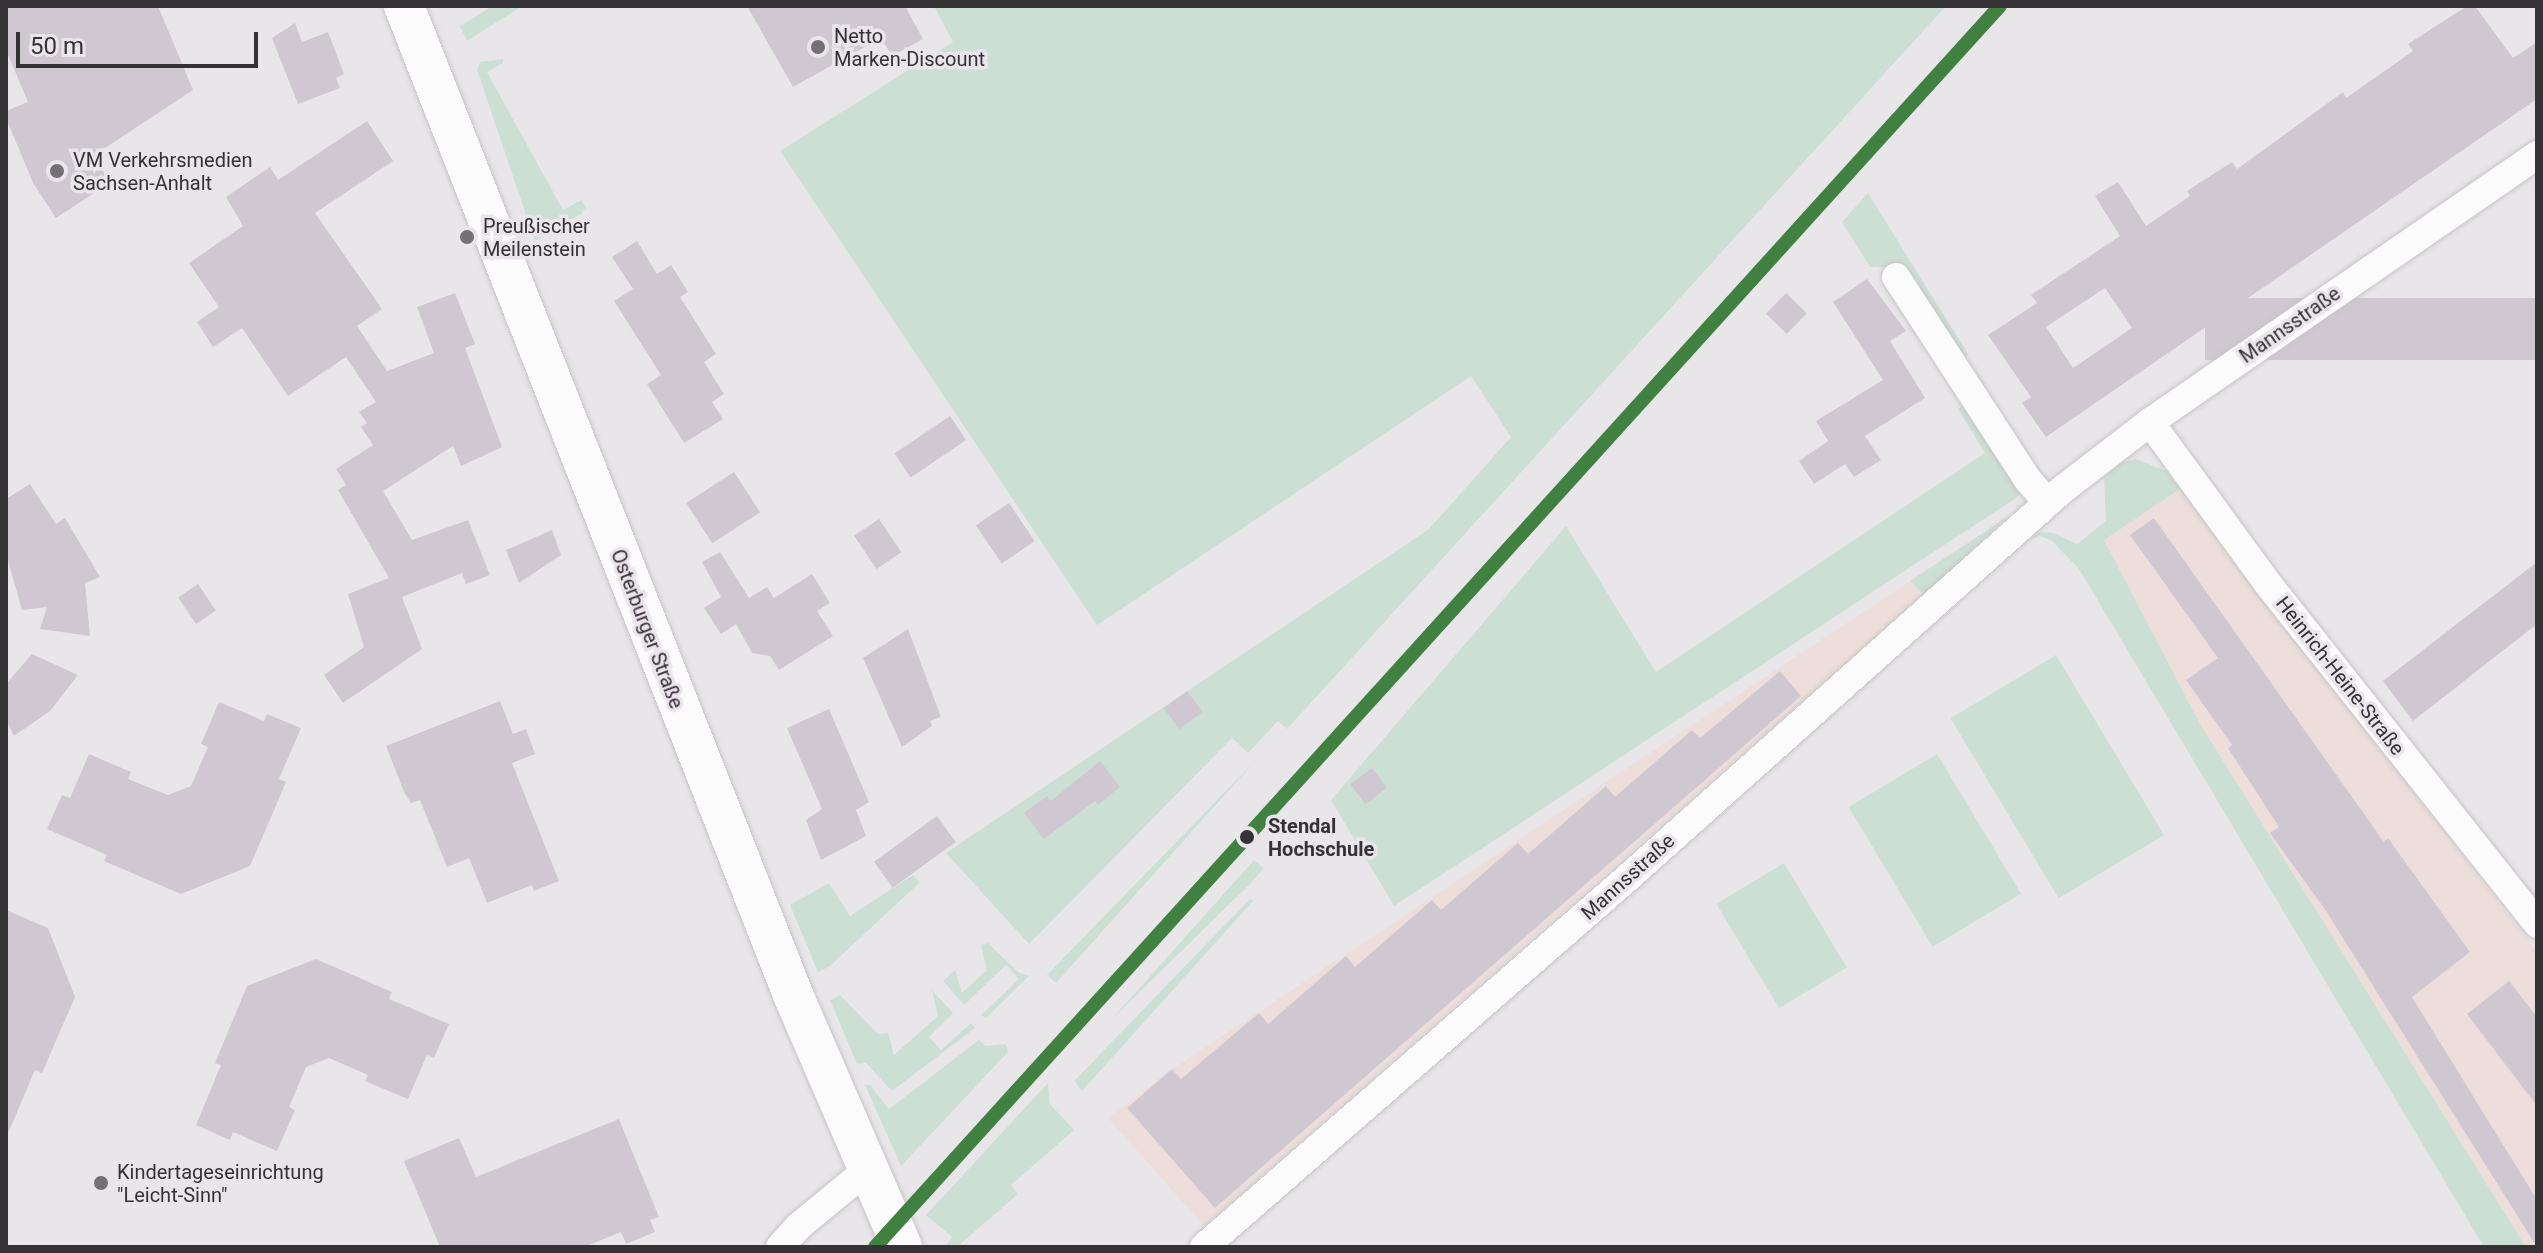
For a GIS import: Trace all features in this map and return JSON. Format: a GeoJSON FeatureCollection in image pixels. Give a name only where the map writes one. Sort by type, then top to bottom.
{"type":"FeatureCollection","features":[{"type":"Feature","properties":{"kind":"street","name":"Osterburger Straße"},"geometry":{"type":"LineString","coordinates":[[404,6],[690,738],[809,1034],[902,1247]]}},
{"type":"Feature","properties":{"kind":"street","name":"Mannsstraße"},"geometry":{"type":"LineString","coordinates":[[1204,1247],[1624,881],[2047,502],[2150,422],[2537,155]]}},
{"type":"Feature","properties":{"kind":"street"},"geometry":{"type":"LineString","coordinates":[[1896,277],[2028,480],[2047,502]]}},
{"type":"Feature","properties":{"kind":"street","name":"Heinrich-Heine-Straße"},"geometry":{"type":"LineString","coordinates":[[2150,422],[2268,584],[2537,924]]}},
{"type":"Feature","properties":{"kind":"street"},"geometry":{"type":"LineString","coordinates":[[780,1247],[799,1226],[867,1170]]}},
{"type":"Feature","properties":{"kind":"shaded area"},"geometry":{"type":"Polygon","coordinates":[[[2180,489],[2537,952],[2537,1247],[2526,1247],[2200,724],[2103,540],[2180,489]]]}},
{"type":"Feature","properties":{"kind":"shaded area"},"geometry":{"type":"Polygon","coordinates":[[[1910,581],[1924,595],[1204,1226],[1108,1118],[1172,1069],[1910,581]]]}},
{"type":"Feature","properties":{"kind":"green space"},"geometry":{"type":"Polygon","coordinates":[[[493,6],[522,6],[467,41],[460,26],[493,6]]]}},
{"type":"Feature","properties":{"kind":"green space"},"geometry":{"type":"Polygon","coordinates":[[[934,6],[1946,6],[1287,729],[1278,721],[1248,753],[1232,738],[1029,944],[946,853],[1429,529],[1511,437],[1471,376],[1097,625],[780,151],[953,42],[934,6]]]}},
{"type":"Feature","properties":{"kind":"green space"},"geometry":{"type":"Polygon","coordinates":[[[503,59],[503,63],[487,72],[563,210],[581,200],[586,207],[581,214],[535,241],[477,70],[480,62],[503,59]]]}},
{"type":"Feature","properties":{"kind":"green space"},"geometry":{"type":"Polygon","coordinates":[[[1868,193],[1968,354],[1961,363],[1892,267],[1870,267],[1842,222],[1868,193]]]}},
{"type":"Feature","properties":{"kind":"green space"},"geometry":{"type":"Polygon","coordinates":[[[1963,405],[2022,491],[2016,498],[1394,906],[1331,800],[1566,526],[1656,672],[1985,453],[1958,409],[1963,405]]]}},
{"type":"Feature","properties":{"kind":"green space"},"geometry":{"type":"Polygon","coordinates":[[[2136,459],[2166,471],[2180,489],[2104,540],[2200,724],[2526,1247],[2484,1247],[2079,569],[2051,540],[2040,536],[2031,539],[2039,532],[2053,533],[2077,544],[2106,521],[2104,478],[2122,462],[2136,459]]]}},
{"type":"Feature","properties":{"kind":"green space"},"geometry":{"type":"Polygon","coordinates":[[[2007,517],[1924,595],[1910,581],[2007,517]]]}},
{"type":"Feature","properties":{"kind":"green space"},"geometry":{"type":"Polygon","coordinates":[[[2056,655],[2164,835],[2059,898],[1951,718],[2056,655]]]}},
{"type":"Feature","properties":{"kind":"green space"},"geometry":{"type":"Polygon","coordinates":[[[1937,754],[2021,894],[1933,947],[1849,807],[1937,754]]]}},
{"type":"Feature","properties":{"kind":"green space"},"geometry":{"type":"Polygon","coordinates":[[[1256,760],[1056,983],[1047,975],[1256,760]]]}},
{"type":"Feature","properties":{"kind":"green space"},"geometry":{"type":"Polygon","coordinates":[[[1254,860],[1264,868],[1250,884],[1112,1019],[1254,860]]]}},
{"type":"Feature","properties":{"kind":"green space"},"geometry":{"type":"Polygon","coordinates":[[[1784,863],[1847,968],[1779,1008],[1716,904],[1784,863]]]}},
{"type":"Feature","properties":{"kind":"green space"},"geometry":{"type":"Polygon","coordinates":[[[913,875],[920,882],[830,966],[818,972],[790,905],[829,883],[850,916],[913,875]]]}},
{"type":"Feature","properties":{"kind":"green space"},"geometry":{"type":"Polygon","coordinates":[[[1250,899],[1253,901],[1082,1091],[1074,1081],[1250,899]]]}},
{"type":"Feature","properties":{"kind":"green space"},"geometry":{"type":"Polygon","coordinates":[[[988,943],[1018,972],[1029,976],[986,1018],[981,1015],[1019,979],[1006,965],[964,1005],[943,981],[955,970],[962,993],[987,970],[981,945],[988,943]]]}},
{"type":"Feature","properties":{"kind":"green space"},"geometry":{"type":"Polygon","coordinates":[[[932,990],[953,1013],[929,1037],[941,1050],[971,1023],[975,1028],[892,1091],[866,1063],[857,1064],[830,1000],[840,995],[878,1034],[888,1033],[894,1055],[938,1016],[932,990]]]}},
{"type":"Feature","properties":{"kind":"green space"},"geometry":{"type":"Polygon","coordinates":[[[979,1040],[986,1046],[1006,1044],[1008,1052],[901,1166],[865,1085],[870,1085],[889,1109],[979,1040]]]}},
{"type":"Feature","properties":{"kind":"green space"},"geometry":{"type":"Polygon","coordinates":[[[1048,1083],[1050,1104],[1074,1130],[1011,1185],[1018,1194],[957,1247],[945,1247],[952,1237],[926,1215],[1048,1083]]]}},
{"type":"Feature","properties":{"kind":"building"},"geometry":{"type":"Polygon","coordinates":[[[6,6],[158,6],[193,90],[93,156],[111,182],[56,218],[33,183],[6,118],[6,111],[28,102],[6,50],[6,6]]]}},
{"type":"Feature","properties":{"kind":"building","name":"Netto Marken-Discount"},"geometry":{"type":"Polygon","coordinates":[[[747,6],[905,6],[923,39],[892,56],[881,38],[793,87],[747,6]]]}},
{"type":"Feature","properties":{"kind":"building"},"geometry":{"type":"Polygon","coordinates":[[[2467,6],[2475,6],[2513,58],[2537,42],[2537,99],[2046,437],[2022,403],[2031,397],[1988,335],[2037,303],[2031,295],[2120,236],[2095,196],[2118,182],[2146,226],[2190,196],[2187,191],[2232,162],[2237,169],[2343,92],[2346,98],[2413,51],[2408,44],[2467,6]],[[2105,288],[2046,327],[2073,368],[2132,328],[2105,288]]]}},
{"type":"Feature","properties":{"kind":"building"},"geometry":{"type":"Polygon","coordinates":[[[295,23],[302,42],[328,32],[344,74],[336,78],[340,88],[298,104],[272,38],[295,23]]]}},
{"type":"Feature","properties":{"kind":"building"},"geometry":{"type":"Polygon","coordinates":[[[367,121],[393,161],[315,213],[382,309],[357,326],[387,371],[434,353],[417,307],[455,293],[475,344],[465,348],[502,447],[461,466],[453,446],[383,491],[412,540],[468,520],[490,575],[466,584],[462,573],[402,597],[422,649],[343,703],[324,675],[364,647],[348,594],[389,578],[338,490],[346,485],[336,469],[373,445],[361,427],[367,423],[359,412],[376,402],[346,357],[288,396],[242,328],[213,347],[197,322],[219,307],[189,263],[243,226],[226,197],[270,167],[278,180],[367,121]]]}},
{"type":"Feature","properties":{"kind":"building"},"geometry":{"type":"Polygon","coordinates":[[[637,241],[657,274],[671,265],[688,292],[680,297],[716,354],[704,362],[724,394],[712,402],[723,419],[684,443],[647,384],[661,375],[614,301],[633,289],[612,257],[637,241]]]}},
{"type":"Feature","properties":{"kind":"building"},"geometry":{"type":"Polygon","coordinates":[[[1867,279],[1906,331],[1890,341],[1925,398],[1865,436],[1881,460],[1854,477],[1845,464],[1814,484],[1799,461],[1828,441],[1816,421],[1883,380],[1833,302],[1867,279]]]}},
{"type":"Feature","properties":{"kind":"building"},"geometry":{"type":"Polygon","coordinates":[[[1786,293],[1807,313],[1787,334],[1766,314],[1786,293]]]}},
{"type":"Feature","properties":{"kind":"building"},"geometry":{"type":"Polygon","coordinates":[[[2205,298],[2537,298],[2537,360],[2205,360],[2205,298]]]}},
{"type":"Feature","properties":{"kind":"building"},"geometry":{"type":"Polygon","coordinates":[[[950,416],[966,440],[911,478],[894,453],[950,416]]]}},
{"type":"Feature","properties":{"kind":"building"},"geometry":{"type":"Polygon","coordinates":[[[734,472],[760,512],[712,543],[686,503],[734,472]]]}},
{"type":"Feature","properties":{"kind":"building"},"geometry":{"type":"Polygon","coordinates":[[[30,484],[56,524],[65,518],[100,577],[85,583],[90,636],[40,629],[47,607],[22,610],[6,554],[6,499],[30,484]]]}},
{"type":"Feature","properties":{"kind":"building"},"geometry":{"type":"Polygon","coordinates":[[[1009,503],[1035,541],[1002,564],[976,525],[1009,503]]]}},
{"type":"Feature","properties":{"kind":"building"},"geometry":{"type":"Polygon","coordinates":[[[2154,518],[2384,842],[2388,838],[2470,952],[2412,997],[2537,1200],[2537,1247],[2326,911],[2270,833],[2279,827],[2228,748],[2232,745],[2186,680],[2218,658],[2130,535],[2154,518]]]}},
{"type":"Feature","properties":{"kind":"building"},"geometry":{"type":"Polygon","coordinates":[[[879,519],[901,552],[876,569],[854,536],[879,519]]]}},
{"type":"Feature","properties":{"kind":"building"},"geometry":{"type":"Polygon","coordinates":[[[552,530],[561,555],[519,583],[506,550],[552,530]]]}},
{"type":"Feature","properties":{"kind":"building"},"geometry":{"type":"Polygon","coordinates":[[[720,552],[749,598],[767,587],[774,598],[812,574],[830,603],[817,611],[833,636],[779,670],[770,656],[752,653],[736,624],[721,634],[704,608],[721,597],[702,562],[720,552]]]}},
{"type":"Feature","properties":{"kind":"building"},"geometry":{"type":"Polygon","coordinates":[[[2537,562],[2537,624],[2413,721],[2383,681],[2537,562]]]}},
{"type":"Feature","properties":{"kind":"building"},"geometry":{"type":"Polygon","coordinates":[[[198,584],[216,611],[196,624],[178,597],[198,584]]]}},
{"type":"Feature","properties":{"kind":"building"},"geometry":{"type":"Polygon","coordinates":[[[908,629],[941,717],[930,721],[932,726],[902,747],[863,658],[908,629]]]}},
{"type":"Feature","properties":{"kind":"building"},"geometry":{"type":"Polygon","coordinates":[[[32,654],[78,675],[50,711],[14,736],[6,719],[6,684],[32,654]]]}},
{"type":"Feature","properties":{"kind":"building"},"geometry":{"type":"Polygon","coordinates":[[[1780,671],[1801,696],[1215,1208],[1127,1108],[1172,1069],[1181,1079],[1259,1013],[1268,1024],[1346,956],[1355,967],[1432,900],[1441,910],[1518,843],[1528,854],[1606,786],[1615,797],[1692,730],[1700,738],[1780,671]]]}},
{"type":"Feature","properties":{"kind":"building"},"geometry":{"type":"Polygon","coordinates":[[[1187,691],[1203,712],[1179,729],[1164,708],[1187,691]]]}},
{"type":"Feature","properties":{"kind":"building"},"geometry":{"type":"Polygon","coordinates":[[[500,701],[513,734],[526,729],[535,754],[512,763],[559,881],[534,891],[532,885],[487,903],[469,858],[447,867],[420,800],[411,803],[404,792],[386,746],[500,701]]]}},
{"type":"Feature","properties":{"kind":"building"},"geometry":{"type":"Polygon","coordinates":[[[219,702],[264,721],[267,714],[301,728],[279,779],[286,782],[250,866],[181,894],[104,861],[107,855],[47,829],[62,795],[70,798],[89,754],[131,772],[128,779],[168,795],[191,786],[208,747],[201,744],[219,702]]]}},
{"type":"Feature","properties":{"kind":"building"},"geometry":{"type":"Polygon","coordinates":[[[829,709],[869,802],[856,810],[866,836],[821,860],[806,820],[822,809],[787,728],[829,709]]]}},
{"type":"Feature","properties":{"kind":"building"},"geometry":{"type":"Polygon","coordinates":[[[1100,761],[1120,787],[1098,805],[1095,801],[1044,839],[1024,813],[1047,796],[1051,801],[1100,761]]]}},
{"type":"Feature","properties":{"kind":"building"},"geometry":{"type":"Polygon","coordinates":[[[1372,768],[1387,788],[1365,804],[1350,784],[1372,768]]]}},
{"type":"Feature","properties":{"kind":"building"},"geometry":{"type":"Polygon","coordinates":[[[937,816],[956,842],[893,888],[874,862],[937,816]]]}},
{"type":"Feature","properties":{"kind":"building"},"geometry":{"type":"Polygon","coordinates":[[[6,910],[48,928],[75,997],[42,1073],[35,1070],[6,1138],[6,910]]]}},
{"type":"Feature","properties":{"kind":"building"},"geometry":{"type":"Polygon","coordinates":[[[316,959],[392,992],[389,999],[449,1024],[434,1058],[427,1055],[408,1099],[365,1081],[368,1075],[329,1058],[306,1067],[289,1107],[295,1110],[277,1151],[233,1132],[230,1140],[196,1125],[221,1065],[215,1063],[247,986],[316,959]]]}},
{"type":"Feature","properties":{"kind":"building"},"geometry":{"type":"Polygon","coordinates":[[[2509,981],[2537,1017],[2537,1106],[2467,1014],[2509,981]]]}},
{"type":"Feature","properties":{"kind":"building"},"geometry":{"type":"Polygon","coordinates":[[[619,1119],[659,1217],[650,1220],[655,1232],[626,1244],[621,1232],[584,1247],[440,1247],[404,1161],[459,1138],[476,1177],[619,1119]]]}},
{"type":"Feature","properties":{"kind":"transit line"},"geometry":{"type":"LineString","coordinates":[[875,1247],[2000,6]]}},
{"type":"Feature","properties":{"kind":"place","name":"Netto Marken-Discount"},"geometry":{"type":"Point","coordinates":[818,47]}},
{"type":"Feature","properties":{"kind":"place","name":"VM Verkehrsmedien Sachsen-Anhalt"},"geometry":{"type":"Point","coordinates":[57,171]}},
{"type":"Feature","properties":{"kind":"place","name":"Preußischer Meilenstein"},"geometry":{"type":"Point","coordinates":[467,237]}},
{"type":"Feature","properties":{"kind":"place","name":"Stendal Hochschule"},"geometry":{"type":"Point","coordinates":[1247,837]}},
{"type":"Feature","properties":{"kind":"place","name":"Kindertageseinrichtung \"Leicht-Sinn\""},"geometry":{"type":"Point","coordinates":[101,1183]}}]}
